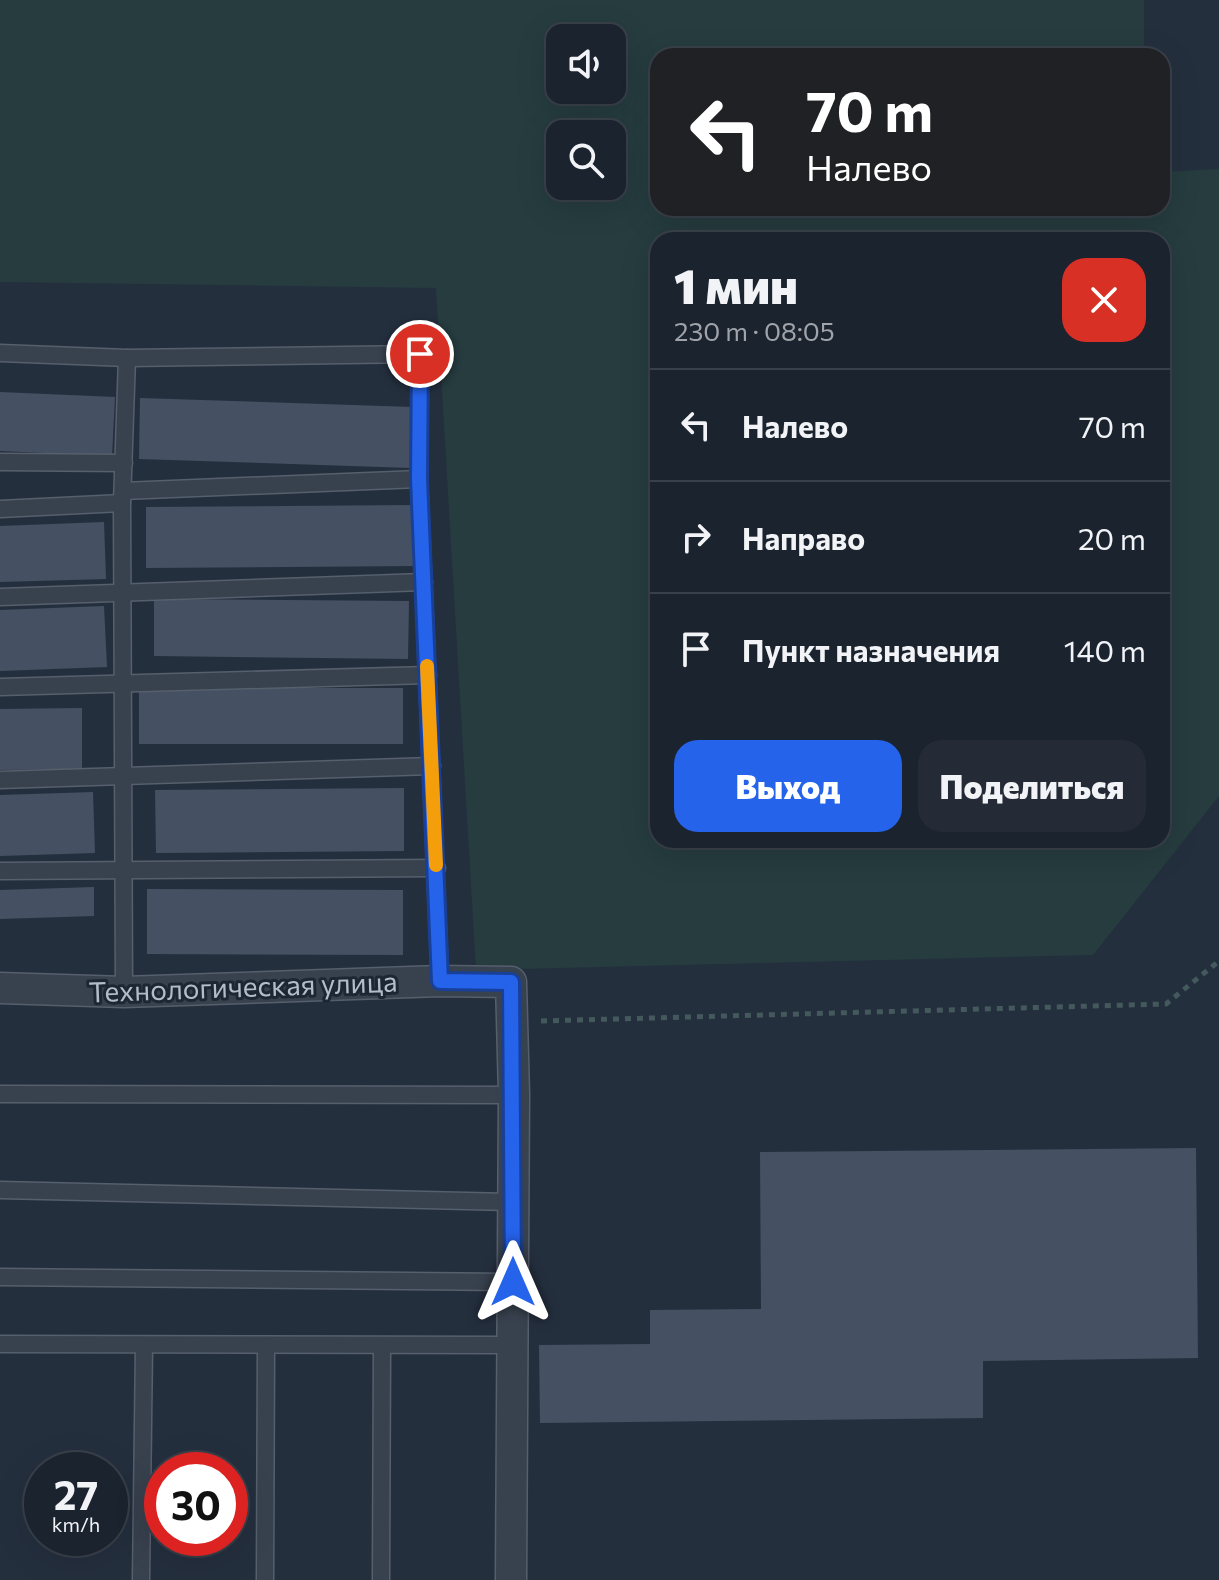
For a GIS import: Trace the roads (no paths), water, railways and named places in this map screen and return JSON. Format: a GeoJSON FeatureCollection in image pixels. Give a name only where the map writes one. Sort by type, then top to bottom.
{"type":"FeatureCollection","features":[{"type":"Feature","properties":{"kind":"street","name":"Технологическая улица"},"geometry":{"type":"LineString","coordinates":[[0,988],[124,992],[440,981],[511,982],[514,1095],[511,1580]]}},
{"type":"Feature","properties":{"kind":"lane"},"geometry":{"type":"LineString","coordinates":[[0,353],[127,358],[420,354],[419,479],[440,981]]}},
{"type":"Feature","properties":{"kind":"lane"},"geometry":{"type":"LineString","coordinates":[[124,992],[123,497],[127,358]]}},
{"type":"Feature","properties":{"kind":"lane"},"geometry":{"type":"LineString","coordinates":[[0,462],[124,463]]}},
{"type":"Feature","properties":{"kind":"lane"},"geometry":{"type":"LineString","coordinates":[[0,509],[123,497],[419,479]]}},
{"type":"Feature","properties":{"kind":"lane"},"geometry":{"type":"LineString","coordinates":[[0,597],[424,582]]}},
{"type":"Feature","properties":{"kind":"lane"},"geometry":{"type":"LineString","coordinates":[[0,687],[428,675]]}},
{"type":"Feature","properties":{"kind":"lane"},"geometry":{"type":"LineString","coordinates":[[0,780],[432,766]]}},
{"type":"Feature","properties":{"kind":"lane"},"geometry":{"type":"LineString","coordinates":[[0,871],[437,868]]}},
{"type":"Feature","properties":{"kind":"lane"},"geometry":{"type":"LineString","coordinates":[[0,1094],[514,1095]]}},
{"type":"Feature","properties":{"kind":"lane"},"geometry":{"type":"LineString","coordinates":[[0,1190],[513,1202]]}},
{"type":"Feature","properties":{"kind":"lane"},"geometry":{"type":"LineString","coordinates":[[0,1277],[513,1282]]}},
{"type":"Feature","properties":{"kind":"lane"},"geometry":{"type":"LineString","coordinates":[[0,1344],[512,1345]]}},
{"type":"Feature","properties":{"kind":"lane"},"geometry":{"type":"LineString","coordinates":[[141,1580],[144,1345]]}},
{"type":"Feature","properties":{"kind":"lane"},"geometry":{"type":"LineString","coordinates":[[265,1580],[266,1346]]}},
{"type":"Feature","properties":{"kind":"lane"},"geometry":{"type":"LineString","coordinates":[[381,1580],[382,1347]]}}]}
